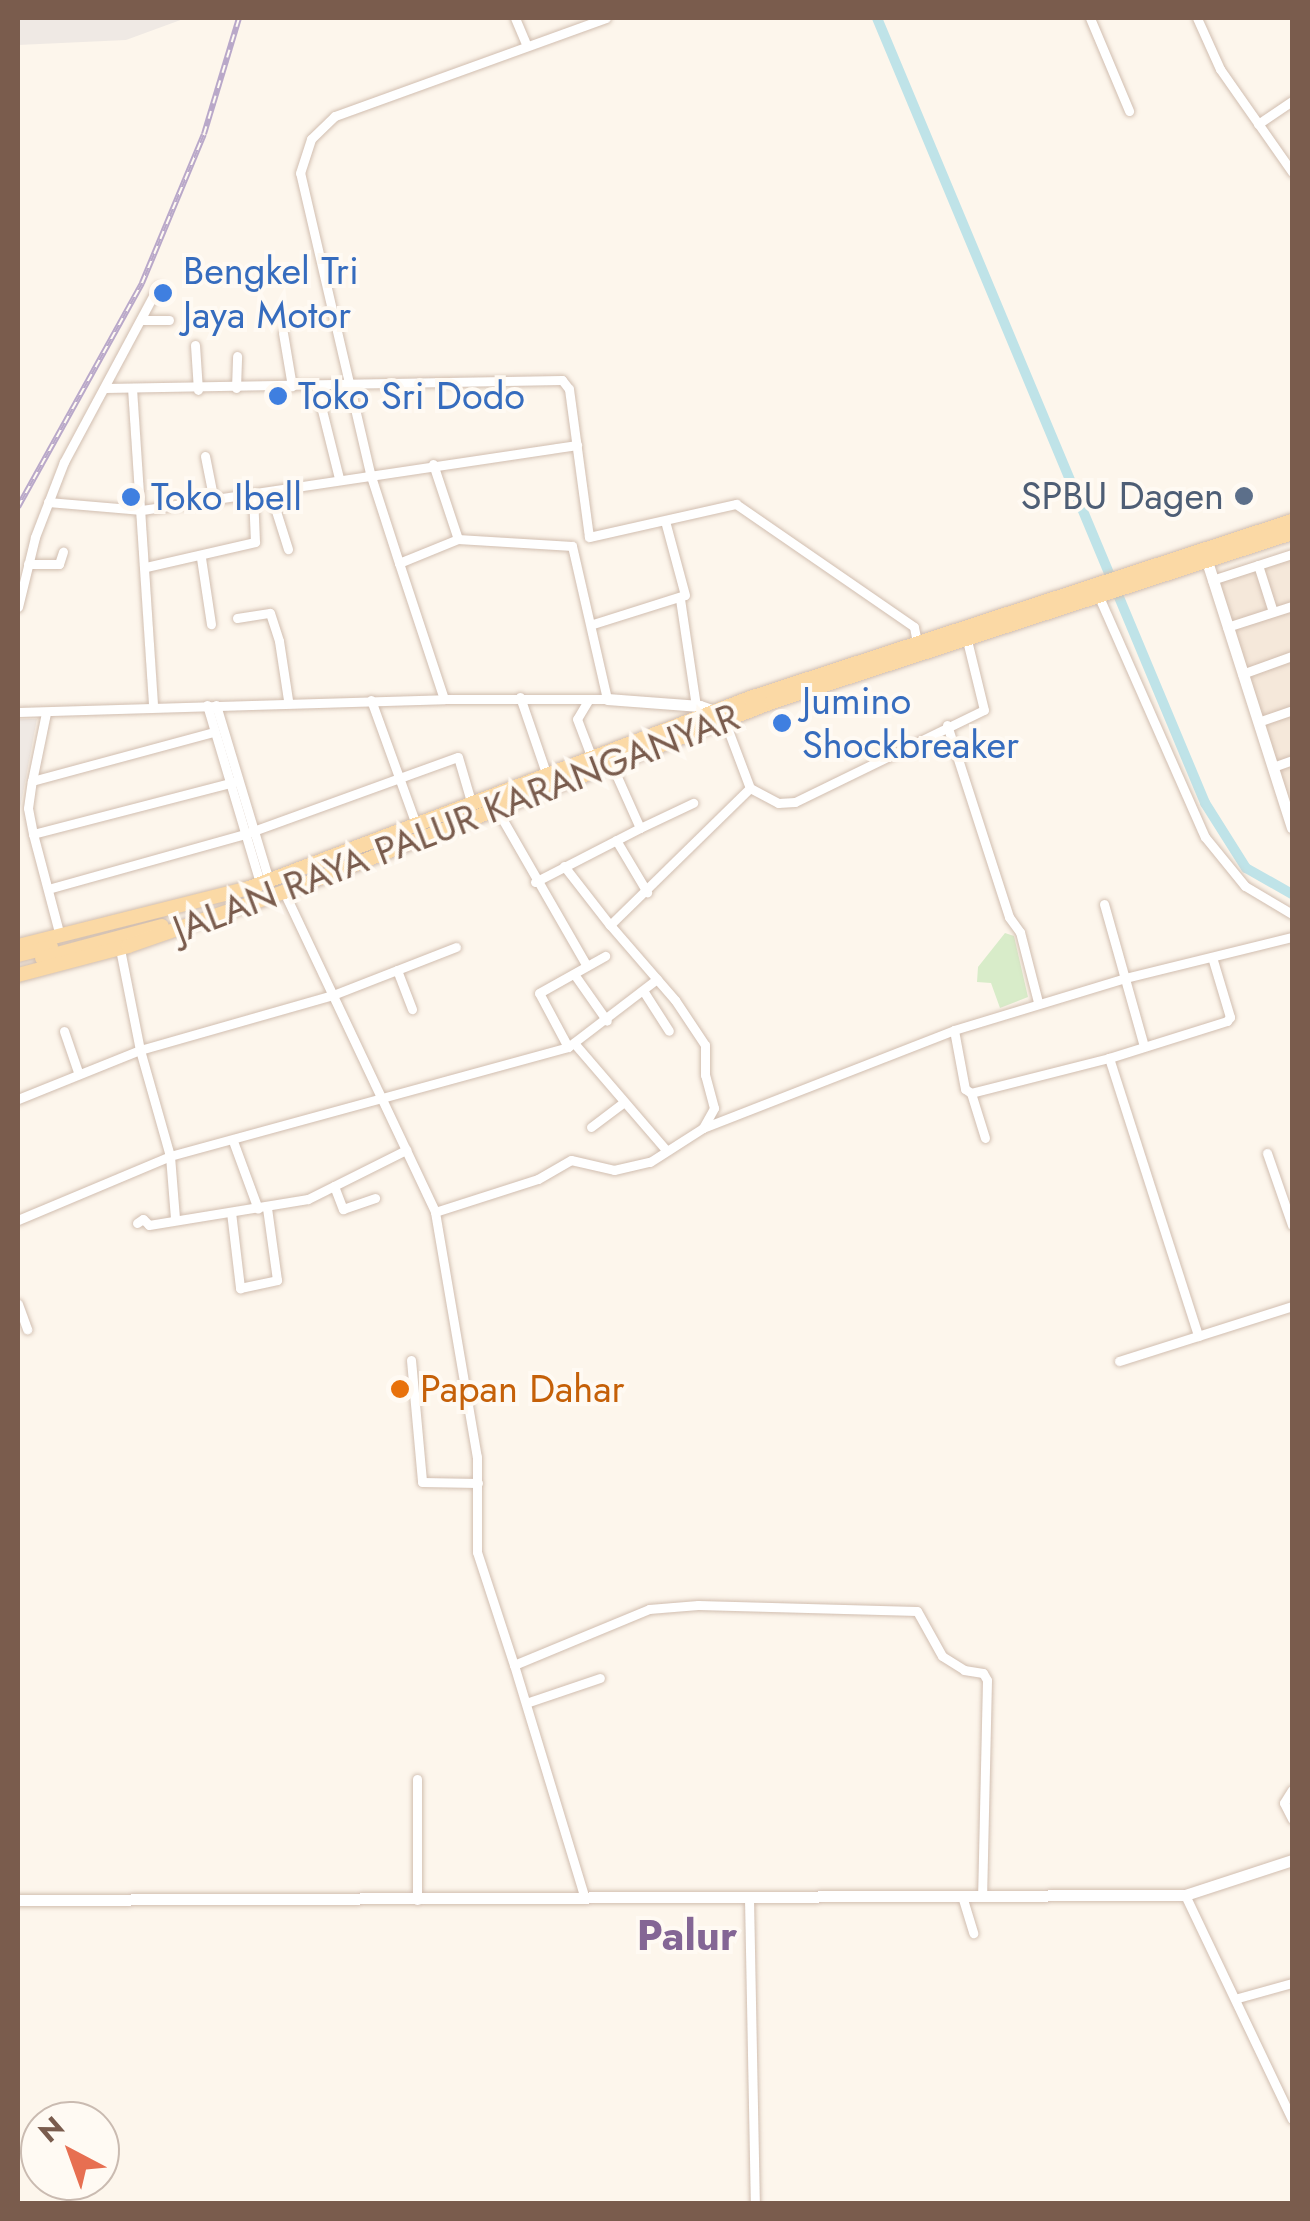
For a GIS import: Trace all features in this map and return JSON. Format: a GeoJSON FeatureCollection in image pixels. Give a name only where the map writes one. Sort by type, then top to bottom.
{"type":"FeatureCollection","features":[{"type":"Feature","properties":{"kind":"main road","name":"JALAN RAYA PALUR KARANGANYAR"},"geometry":{"type":"LineString","coordinates":[[1205,557],[1292,521]]}},
{"type":"Feature","properties":{"kind":"main road","name":"JALAN RAYA PALUR KARANGANYAR"},"geometry":{"type":"LineString","coordinates":[[18,975],[120,948],[284,892],[419,832],[602,761],[918,648],[1292,533]]}},
{"type":"Feature","properties":{"kind":"main road","name":"JALAN RAYA PALUR KARANGANYAR"},"geometry":{"type":"LineString","coordinates":[[18,946],[241,890],[419,832]]}},
{"type":"Feature","properties":{"kind":"main road"},"geometry":{"type":"LineString","coordinates":[[18,965],[142,927],[241,890]]}},
{"type":"Feature","properties":{"kind":"main road"},"geometry":{"type":"LineString","coordinates":[[18,955],[242,907]]}},
{"type":"Feature","properties":{"kind":"street"},"geometry":{"type":"LineString","coordinates":[[514,18],[527,46]]}},
{"type":"Feature","properties":{"kind":"street"},"geometry":{"type":"LineString","coordinates":[[444,699],[370,473],[300,173],[302,161],[318,128],[335,116],[606,18]]}},
{"type":"Feature","properties":{"kind":"street"},"geometry":{"type":"LineString","coordinates":[[1090,18],[1128,112]]}},
{"type":"Feature","properties":{"kind":"street"},"geometry":{"type":"LineString","coordinates":[[1197,18],[1232,89],[1292,172]]}},
{"type":"Feature","properties":{"kind":"street"},"geometry":{"type":"LineString","coordinates":[[1258,124],[1292,101]]}},
{"type":"Feature","properties":{"kind":"street"},"geometry":{"type":"LineString","coordinates":[[18,607],[28,564],[64,462],[158,287]]}},
{"type":"Feature","properties":{"kind":"street"},"geometry":{"type":"LineString","coordinates":[[141,320],[169,320]]}},
{"type":"Feature","properties":{"kind":"street"},"geometry":{"type":"LineString","coordinates":[[282,333],[292,386]]}},
{"type":"Feature","properties":{"kind":"street"},"geometry":{"type":"LineString","coordinates":[[195,344],[198,390]]}},
{"type":"Feature","properties":{"kind":"street"},"geometry":{"type":"LineString","coordinates":[[236,388],[237,356]]}},
{"type":"Feature","properties":{"kind":"street"},"geometry":{"type":"LineString","coordinates":[[105,388],[198,390],[562,380],[569,389],[589,537],[736,504],[914,627],[918,648]]}},
{"type":"Feature","properties":{"kind":"street"},"geometry":{"type":"LineString","coordinates":[[316,386],[340,478]]}},
{"type":"Feature","properties":{"kind":"street"},"geometry":{"type":"LineString","coordinates":[[132,388],[154,706]]}},
{"type":"Feature","properties":{"kind":"street"},"geometry":{"type":"LineString","coordinates":[[48,502],[142,510],[577,445]]}},
{"type":"Feature","properties":{"kind":"street"},"geometry":{"type":"LineString","coordinates":[[205,456],[214,501]]}},
{"type":"Feature","properties":{"kind":"street"},"geometry":{"type":"LineString","coordinates":[[433,464],[458,539]]}},
{"type":"Feature","properties":{"kind":"street"},"geometry":{"type":"LineString","coordinates":[[270,492],[288,549]]}},
{"type":"Feature","properties":{"kind":"street"},"geometry":{"type":"LineString","coordinates":[[146,568],[202,558],[257,540],[253,494]]}},
{"type":"Feature","properties":{"kind":"street"},"geometry":{"type":"LineString","coordinates":[[593,624],[686,594],[666,521]]}},
{"type":"Feature","properties":{"kind":"street"},"geometry":{"type":"LineString","coordinates":[[399,563],[458,539],[572,546],[593,624],[607,699]]}},
{"type":"Feature","properties":{"kind":"street"},"geometry":{"type":"LineString","coordinates":[[28,564],[59,564],[63,552]]}},
{"type":"Feature","properties":{"kind":"street"},"geometry":{"type":"LineString","coordinates":[[1212,580],[1292,554]]}},
{"type":"Feature","properties":{"kind":"street"},"geometry":{"type":"LineString","coordinates":[[1205,557],[1290,808],[1292,827]]}},
{"type":"Feature","properties":{"kind":"street"},"geometry":{"type":"LineString","coordinates":[[202,558],[212,624]]}},
{"type":"Feature","properties":{"kind":"street"},"geometry":{"type":"LineString","coordinates":[[1258,565],[1273,612]]}},
{"type":"Feature","properties":{"kind":"street"},"geometry":{"type":"LineString","coordinates":[[1101,591],[1206,836],[1245,886],[1292,914]]}},
{"type":"Feature","properties":{"kind":"street"},"geometry":{"type":"LineString","coordinates":[[680,598],[696,706]]}},
{"type":"Feature","properties":{"kind":"street"},"geometry":{"type":"LineString","coordinates":[[1227,627],[1292,606]]}},
{"type":"Feature","properties":{"kind":"street"},"geometry":{"type":"LineString","coordinates":[[237,618],[270,613],[279,641],[288,700]]}},
{"type":"Feature","properties":{"kind":"street"},"geometry":{"type":"LineString","coordinates":[[18,712],[288,700],[520,696],[696,706],[721,717],[750,788],[778,804],[788,804],[986,708],[965,633]]}},
{"type":"Feature","properties":{"kind":"street"},"geometry":{"type":"LineString","coordinates":[[1242,674],[1292,656]]}},
{"type":"Feature","properties":{"kind":"street"},"geometry":{"type":"LineString","coordinates":[[520,696],[549,782]]}},
{"type":"Feature","properties":{"kind":"street"},"geometry":{"type":"LineString","coordinates":[[589,698],[578,719],[640,828]]}},
{"type":"Feature","properties":{"kind":"street"},"geometry":{"type":"LineString","coordinates":[[371,700],[419,832]]}},
{"type":"Feature","properties":{"kind":"street"},"geometry":{"type":"LineString","coordinates":[[212,705],[214,732],[234,782]]}},
{"type":"Feature","properties":{"kind":"street"},"geometry":{"type":"LineString","coordinates":[[212,705],[265,881]]}},
{"type":"Feature","properties":{"kind":"street"},"geometry":{"type":"LineString","coordinates":[[1258,722],[1292,710]]}},
{"type":"Feature","properties":{"kind":"street"},"geometry":{"type":"LineString","coordinates":[[46,713],[28,808],[60,936]]}},
{"type":"Feature","properties":{"kind":"street"},"geometry":{"type":"LineString","coordinates":[[947,726],[1009,917],[1020,932],[1038,1002]]}},
{"type":"Feature","properties":{"kind":"street"},"geometry":{"type":"LineString","coordinates":[[32,781],[214,732]]}},
{"type":"Feature","properties":{"kind":"street"},"geometry":{"type":"LineString","coordinates":[[48,888],[249,833],[396,777],[458,758],[473,811]]}},
{"type":"Feature","properties":{"kind":"street"},"geometry":{"type":"LineString","coordinates":[[1273,767],[1292,760]]}},
{"type":"Feature","properties":{"kind":"street"},"geometry":{"type":"LineString","coordinates":[[32,834],[234,782]]}},
{"type":"Feature","properties":{"kind":"street"},"geometry":{"type":"LineString","coordinates":[[610,925],[750,788]]}},
{"type":"Feature","properties":{"kind":"street"},"geometry":{"type":"LineString","coordinates":[[495,803],[536,882],[588,966]]}},
{"type":"Feature","properties":{"kind":"street"},"geometry":{"type":"LineString","coordinates":[[536,882],[693,803]]}},
{"type":"Feature","properties":{"kind":"street"},"geometry":{"type":"LineString","coordinates":[[616,840],[647,892]]}},
{"type":"Feature","properties":{"kind":"street"},"geometry":{"type":"LineString","coordinates":[[564,866],[657,979],[706,1048],[705,1075],[714,1108],[703,1128]]}},
{"type":"Feature","properties":{"kind":"street"},"geometry":{"type":"LineString","coordinates":[[284,892],[434,1212],[462,1352],[478,1483],[478,1552],[584,1898]]}},
{"type":"Feature","properties":{"kind":"street"},"geometry":{"type":"LineString","coordinates":[[1104,904],[1144,1046]]}},
{"type":"Feature","properties":{"kind":"street"},"geometry":{"type":"LineString","coordinates":[[434,1212],[538,1179],[571,1160],[620,1170],[658,1159],[703,1128],[954,1030],[1125,978],[1292,938]]}},
{"type":"Feature","properties":{"kind":"street"},"geometry":{"type":"LineString","coordinates":[[18,1100],[78,1072],[140,1050],[333,995],[456,946]]}},
{"type":"Feature","properties":{"kind":"street"},"geometry":{"type":"LineString","coordinates":[[120,948],[140,1050],[170,1156],[176,1218]]}},
{"type":"Feature","properties":{"kind":"street"},"geometry":{"type":"LineString","coordinates":[[605,956],[539,992],[571,1045],[666,1150]]}},
{"type":"Feature","properties":{"kind":"street"},"geometry":{"type":"LineString","coordinates":[[971,1093],[1109,1058],[1229,1020],[1212,957]]}},
{"type":"Feature","properties":{"kind":"street"},"geometry":{"type":"LineString","coordinates":[[398,970],[412,1009]]}},
{"type":"Feature","properties":{"kind":"street"},"geometry":{"type":"LineString","coordinates":[[574,974],[607,1020]]}},
{"type":"Feature","properties":{"kind":"street"},"geometry":{"type":"LineString","coordinates":[[18,1220],[170,1156],[571,1045],[657,979]]}},
{"type":"Feature","properties":{"kind":"street"},"geometry":{"type":"LineString","coordinates":[[644,992],[669,1031]]}},
{"type":"Feature","properties":{"kind":"street"},"geometry":{"type":"LineString","coordinates":[[954,1030],[965,1089],[971,1093],[985,1138]]}},
{"type":"Feature","properties":{"kind":"street"},"geometry":{"type":"LineString","coordinates":[[64,1031],[78,1072]]}},
{"type":"Feature","properties":{"kind":"street"},"geometry":{"type":"LineString","coordinates":[[1109,1058],[1198,1336]]}},
{"type":"Feature","properties":{"kind":"street"},"geometry":{"type":"LineString","coordinates":[[591,1127],[624,1103]]}},
{"type":"Feature","properties":{"kind":"street"},"geometry":{"type":"LineString","coordinates":[[231,1212],[240,1288],[277,1280],[262,1208],[233,1141]]}},
{"type":"Feature","properties":{"kind":"street"},"geometry":{"type":"LineString","coordinates":[[137,1224],[143,1219],[148,1225],[308,1199],[406,1150]]}},
{"type":"Feature","properties":{"kind":"street"},"geometry":{"type":"LineString","coordinates":[[1267,1153],[1292,1226]]}},
{"type":"Feature","properties":{"kind":"street"},"geometry":{"type":"LineString","coordinates":[[334,1186],[343,1208],[375,1198]]}},
{"type":"Feature","properties":{"kind":"street"},"geometry":{"type":"LineString","coordinates":[[18,1304],[27,1330]]}},
{"type":"Feature","properties":{"kind":"street"},"geometry":{"type":"LineString","coordinates":[[1120,1361],[1292,1306]]}},
{"type":"Feature","properties":{"kind":"street"},"geometry":{"type":"LineString","coordinates":[[411,1360],[422,1482],[478,1483]]}},
{"type":"Feature","properties":{"kind":"street"},"geometry":{"type":"LineString","coordinates":[[514,1666],[649,1609],[698,1605],[917,1611],[942,1656],[987,1678],[982,1896]]}},
{"type":"Feature","properties":{"kind":"street"},"geometry":{"type":"LineString","coordinates":[[526,1703],[600,1678]]}},
{"type":"Feature","properties":{"kind":"street"},"geometry":{"type":"LineString","coordinates":[[417,1780],[417,1900]]}},
{"type":"Feature","properties":{"kind":"street"},"geometry":{"type":"LineString","coordinates":[[1292,1790],[1284,1803],[1292,1819]]}},
{"type":"Feature","properties":{"kind":"street"},"geometry":{"type":"LineString","coordinates":[[18,1900],[1185,1894],[1292,1860]]}},
{"type":"Feature","properties":{"kind":"street"},"geometry":{"type":"LineString","coordinates":[[1185,1894],[1238,1998],[1292,2119]]}},
{"type":"Feature","properties":{"kind":"street"},"geometry":{"type":"LineString","coordinates":[[962,1896],[973,1933]]}},
{"type":"Feature","properties":{"kind":"street"},"geometry":{"type":"LineString","coordinates":[[749,1898],[756,2204]]}},
{"type":"Feature","properties":{"kind":"street"},"geometry":{"type":"LineString","coordinates":[[1238,1998],[1292,1983]]}},
{"type":"Feature","properties":{"kind":"street"},"geometry":{"type":"LineString","coordinates":[[1282,2095],[1292,2089]]}},
{"type":"Feature","properties":{"kind":"shaded area"},"geometry":{"type":"Polygon","coordinates":[[[18,18],[186,18],[126,40],[18,45],[18,18]]]}},
{"type":"Feature","properties":{"kind":"shaded area"},"geometry":{"type":"Polygon","coordinates":[[[1292,550],[1292,812],[1214,574],[1292,550]]]}},
{"type":"Feature","properties":{"kind":"shaded area"},"geometry":{"type":"Polygon","coordinates":[[[18,719],[37,719],[18,819],[18,719]]]}},
{"type":"Feature","properties":{"kind":"green space"},"geometry":{"type":"Polygon","coordinates":[[[1005,933],[1014,936],[1028,997],[1000,1008],[991,983],[977,982],[978,967],[1005,933]]]}},
{"type":"Feature","properties":{"kind":"waterway"},"geometry":{"type":"LineString","coordinates":[[877,18],[1205,803],[1246,868],[1292,894]]}},
{"type":"Feature","properties":{"kind":"railway"},"geometry":{"type":"LineString","coordinates":[[18,507],[142,283],[204,134],[239,18]]}},
{"type":"Feature","properties":{"kind":"place","name":"Bengkel Tri Jaya Motor"},"geometry":{"type":"Point","coordinates":[163,293]}},
{"type":"Feature","properties":{"kind":"place","name":"Toko Sri Dodo"},"geometry":{"type":"Point","coordinates":[278,396]}},
{"type":"Feature","properties":{"kind":"place","name":"SPBU Dagen"},"geometry":{"type":"Point","coordinates":[1244,496]}},
{"type":"Feature","properties":{"kind":"place","name":"Toko Ibell"},"geometry":{"type":"Point","coordinates":[131,497]}},
{"type":"Feature","properties":{"kind":"place","name":"Jumino Shockbreaker"},"geometry":{"type":"Point","coordinates":[782,723]}},
{"type":"Feature","properties":{"kind":"place","name":"Papan Dahar"},"geometry":{"type":"Point","coordinates":[400,1389]}},
{"type":"Feature","properties":{"kind":"district","name":"Palur"},"geometry":{"type":"Point","coordinates":[687,1936]}}]}
